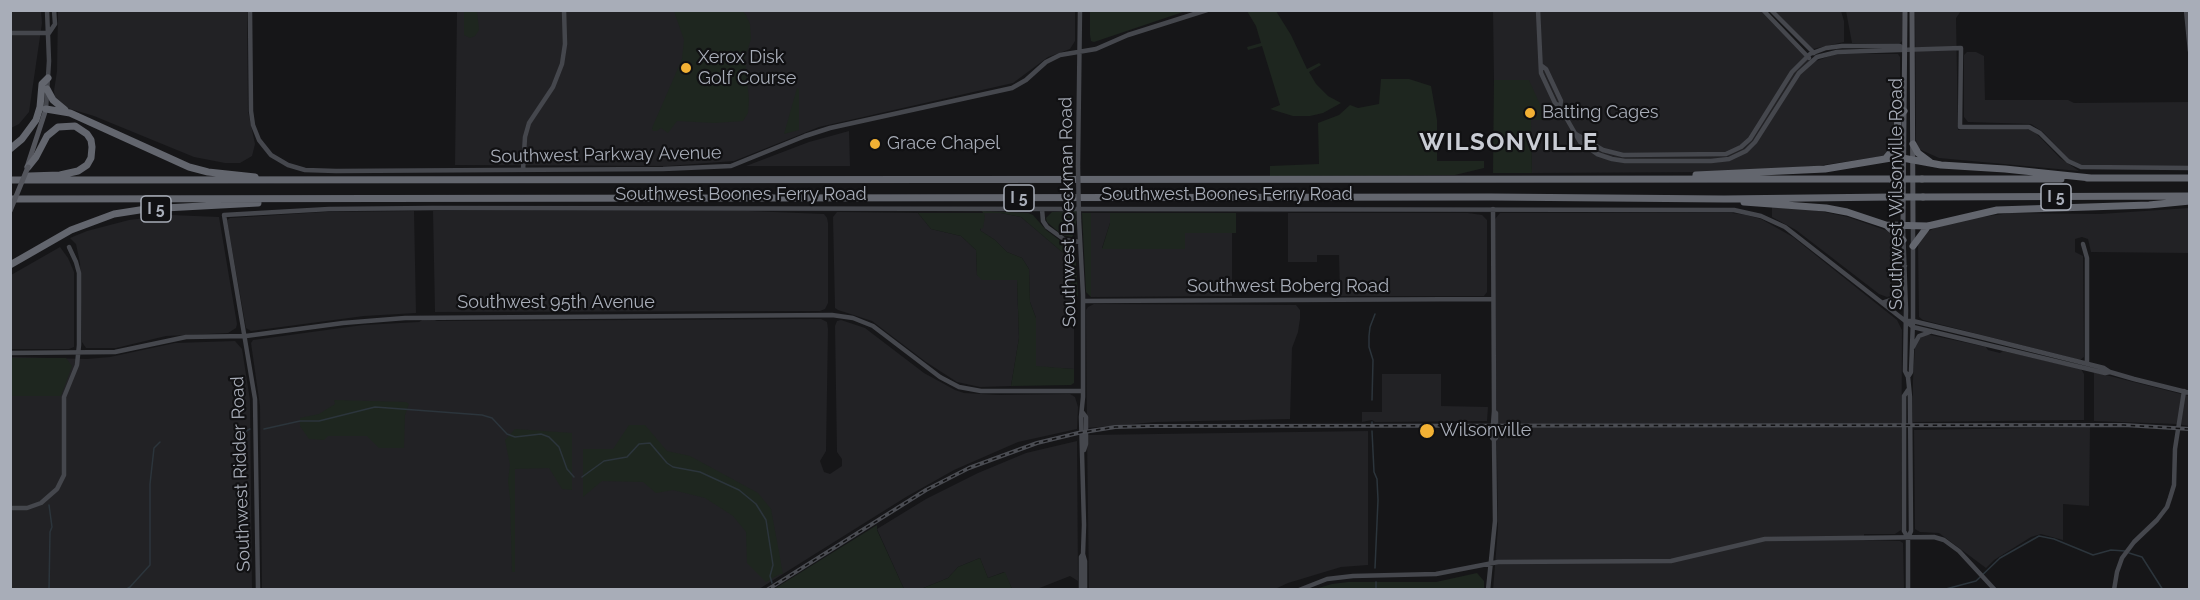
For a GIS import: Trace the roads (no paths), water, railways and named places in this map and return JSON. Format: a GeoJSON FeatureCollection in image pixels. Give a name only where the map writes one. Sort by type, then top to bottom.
{"type":"FeatureCollection","features":[{"type":"Feature","properties":{"kind":"highway"},"geometry":{"type":"LineString","coordinates":[[10,149],[22,139],[36,120],[42,84],[48,78]]}},
{"type":"Feature","properties":{"kind":"highway","name":"I 5"},"geometry":{"type":"LineString","coordinates":[[47,89],[54,100],[70,113],[189,167],[208,172],[281,181]]}},
{"type":"Feature","properties":{"kind":"highway","name":"I 5"},"geometry":{"type":"LineString","coordinates":[[46,109],[70,113]]}},
{"type":"Feature","properties":{"kind":"highway"},"geometry":{"type":"LineString","coordinates":[[1884,159],[1896,146],[1898,117],[1904,111]]}},
{"type":"Feature","properties":{"kind":"highway","name":"I 5"},"geometry":{"type":"LineString","coordinates":[[10,179],[60,175],[78,171],[87,165],[91,158],[91,140],[87,134],[75,126],[58,127],[47,136],[28,167]]}},
{"type":"Feature","properties":{"kind":"highway"},"geometry":{"type":"LineString","coordinates":[[1913,144],[1918,153],[1932,163]]}},
{"type":"Feature","properties":{"kind":"highway","name":"I 5"},"geometry":{"type":"LineString","coordinates":[[1680,179],[1686,176],[1825,169],[1903,158],[1932,163],[2091,178]]}},
{"type":"Feature","properties":{"kind":"highway","name":"I 5"},"geometry":{"type":"LineString","coordinates":[[10,179],[281,181],[2190,178]]}},
{"type":"Feature","properties":{"kind":"highway","name":"I 5"},"geometry":{"type":"LineString","coordinates":[[10,200],[1491,197],[1724,199],[2190,196]]}},
{"type":"Feature","properties":{"kind":"highway","name":"I 5"},"geometry":{"type":"LineString","coordinates":[[11,265],[71,230],[114,214],[146,209],[314,199]]}},
{"type":"Feature","properties":{"kind":"highway","name":"I 5"},"geometry":{"type":"LineString","coordinates":[[1724,199],[1826,208],[1861,216],[1886,225],[1912,227],[1928,226],[1997,210],[2149,205],[2190,201]]}},
{"type":"Feature","properties":{"kind":"highway","name":"I 5"},"geometry":{"type":"LineString","coordinates":[[1886,225],[1903,240]]}},
{"type":"Feature","properties":{"kind":"highway"},"geometry":{"type":"LineString","coordinates":[[1913,246],[1918,236],[1928,226]]}},
{"type":"Feature","properties":{"kind":"main road","name":"Southwest Wilsonville Road"},"geometry":{"type":"LineString","coordinates":[[1903,226],[1905,10]]}},
{"type":"Feature","properties":{"kind":"main road","name":"Southwest Wilsonville Road"},"geometry":{"type":"LineString","coordinates":[[1912,10],[1912,227]]}},
{"type":"Feature","properties":{"kind":"main road"},"geometry":{"type":"LineString","coordinates":[[10,211],[28,167],[46,109]]}},
{"type":"Feature","properties":{"kind":"street"},"geometry":{"type":"LineString","coordinates":[[46,109],[49,33],[47,10]]}},
{"type":"Feature","properties":{"kind":"street"},"geometry":{"type":"LineString","coordinates":[[49,33],[55,24],[54,10]]}},
{"type":"Feature","properties":{"kind":"street","name":"Southwest Parkway Avenue"},"geometry":{"type":"LineString","coordinates":[[250,10],[251,115],[257,136],[268,152],[288,165],[309,170],[663,169],[731,166],[833,127],[1007,89],[1024,81],[1053,58],[1100,48],[1134,33],[1207,10]]}},
{"type":"Feature","properties":{"kind":"street"},"geometry":{"type":"LineString","coordinates":[[523,170],[525,138],[529,123],[553,87],[562,64],[565,44],[564,10]]}},
{"type":"Feature","properties":{"kind":"street","name":"Southwest Boeckman Road"},"geometry":{"type":"LineString","coordinates":[[1080,10],[1078,166],[1083,301],[1083,413],[1086,424],[1083,554],[1081,556],[1083,590]]}},
{"type":"Feature","properties":{"kind":"street"},"geometry":{"type":"LineString","coordinates":[[1538,10],[1542,76],[1555,103],[1560,107],[1574,133],[1603,150],[1623,155],[1730,153],[1750,139],[1792,72],[1826,48],[1900,46],[1904,49],[1960,48],[1960,127],[2030,127],[2068,161],[2081,167],[2190,168]]}},
{"type":"Feature","properties":{"kind":"street"},"geometry":{"type":"LineString","coordinates":[[1763,10],[1813,57]]}},
{"type":"Feature","properties":{"kind":"street"},"geometry":{"type":"LineString","coordinates":[[1771,10],[1813,57]]}},
{"type":"Feature","properties":{"kind":"street"},"geometry":{"type":"LineString","coordinates":[[2186,10],[2190,51]]}},
{"type":"Feature","properties":{"kind":"street"},"geometry":{"type":"LineString","coordinates":[[10,33],[49,33]]}},
{"type":"Feature","properties":{"kind":"street","name":"Southwest Boones Ferry Road"},"geometry":{"type":"LineString","coordinates":[[224,215],[329,209],[432,208],[1724,209],[1748,212],[1772,220],[1792,232],[1905,321],[1931,331],[2105,373],[2110,372]]}},
{"type":"Feature","properties":{"kind":"street"},"geometry":{"type":"LineString","coordinates":[[1042,209],[1043,221],[1047,227],[1065,240],[1080,242]]}},
{"type":"Feature","properties":{"kind":"street"},"geometry":{"type":"LineString","coordinates":[[1488,590],[1495,521],[1494,440],[1492,438],[1494,411],[1493,209]]}},
{"type":"Feature","properties":{"kind":"street","name":"Southwest Ridder Road"},"geometry":{"type":"LineString","coordinates":[[224,215],[256,403],[258,590]]}},
{"type":"Feature","properties":{"kind":"street","name":"Southwest Wilsonville Road"},"geometry":{"type":"LineString","coordinates":[[1903,226],[1905,371],[1910,396],[1911,531],[1908,538],[1908,590]]}},
{"type":"Feature","properties":{"kind":"street","name":"Southwest Wilsonville Road"},"geometry":{"type":"LineString","coordinates":[[1908,377],[1911,372],[1913,324],[1912,227]]}},
{"type":"Feature","properties":{"kind":"street"},"geometry":{"type":"LineString","coordinates":[[2083,244],[2086,258],[2087,364]]}},
{"type":"Feature","properties":{"kind":"street"},"geometry":{"type":"LineString","coordinates":[[10,508],[27,508],[41,503],[52,495],[62,480],[64,397],[76,368],[78,354],[79,273],[69,247]]}},
{"type":"Feature","properties":{"kind":"street"},"geometry":{"type":"LineString","coordinates":[[1882,303],[1894,299],[1899,294],[1901,274],[1905,266]]}},
{"type":"Feature","properties":{"kind":"street","name":"Southwest Boberg Road"},"geometry":{"type":"LineString","coordinates":[[1083,301],[1493,299]]}},
{"type":"Feature","properties":{"kind":"street","name":"Southwest 95th Avenue"},"geometry":{"type":"LineString","coordinates":[[10,353],[114,352],[186,338],[246,336],[343,322],[405,318],[841,315],[873,326],[940,377],[959,387],[981,391],[1083,391]]}},
{"type":"Feature","properties":{"kind":"street","name":"Southwest Boones Ferry Road"},"geometry":{"type":"LineString","coordinates":[[1913,324],[2104,368],[2110,372],[2187,392]]}},
{"type":"Feature","properties":{"kind":"street"},"geometry":{"type":"LineString","coordinates":[[1912,350],[1919,336],[1931,331]]}},
{"type":"Feature","properties":{"kind":"street"},"geometry":{"type":"LineString","coordinates":[[2115,590],[2117,572],[2122,558],[2167,507],[2174,485],[2175,449],[2187,392]]}},
{"type":"Feature","properties":{"kind":"street"},"geometry":{"type":"LineString","coordinates":[[1299,590],[1327,579],[1353,576],[1436,574],[1490,563],[1667,562],[1762,539],[1934,537],[1944,540],[1959,551],[1995,590]]}},
{"type":"Feature","properties":{"kind":"waterway"},"geometry":{"type":"LineString","coordinates":[[1372,400],[1373,360],[1369,347],[1369,336],[1375,314]]}},
{"type":"Feature","properties":{"kind":"waterway"},"geometry":{"type":"LineString","coordinates":[[264,429],[300,421],[319,421],[375,407],[482,415],[492,418],[507,434],[515,437],[541,434],[549,437],[559,447],[567,469],[574,477]]}},
{"type":"Feature","properties":{"kind":"waterway"},"geometry":{"type":"LineString","coordinates":[[244,432],[250,429]]}},
{"type":"Feature","properties":{"kind":"waterway"},"geometry":{"type":"LineString","coordinates":[[1372,431],[1378,500],[1375,568]]}},
{"type":"Feature","properties":{"kind":"waterway"},"geometry":{"type":"LineString","coordinates":[[125,590],[150,565],[150,484],[154,448],[160,442]]}},
{"type":"Feature","properties":{"kind":"waterway"},"geometry":{"type":"LineString","coordinates":[[582,477],[604,461],[627,457],[639,444],[650,443],[673,467],[700,472],[739,490],[756,504],[766,520],[773,565],[770,576],[772,583]]}},
{"type":"Feature","properties":{"kind":"waterway"},"geometry":{"type":"LineString","coordinates":[[49,505],[52,527],[49,590]]}},
{"type":"Feature","properties":{"kind":"waterway"},"geometry":{"type":"LineString","coordinates":[[1942,590],[1976,581],[2000,558],[2039,536],[2054,539],[2093,555],[2111,550],[2125,551]]}},
{"type":"Feature","properties":{"kind":"waterway"},"geometry":{"type":"LineString","coordinates":[[2129,553],[2142,557],[2163,590]]}},
{"type":"Feature","properties":{"kind":"waterway"},"geometry":{"type":"LineString","coordinates":[[1376,582],[1376,590]]}},
{"type":"Feature","properties":{"kind":"railway"},"geometry":{"type":"LineString","coordinates":[[767,590],[926,490],[969,468],[1037,443],[1115,427],[2124,425],[2190,429]]}},
{"type":"Feature","properties":{"kind":"place","name":"Xerox Disk Golf Course"},"geometry":{"type":"Point","coordinates":[686,68]}},
{"type":"Feature","properties":{"kind":"place","name":"Batting Cages"},"geometry":{"type":"Point","coordinates":[1530,113]}},
{"type":"Feature","properties":{"kind":"place","name":"Grace Chapel"},"geometry":{"type":"Point","coordinates":[875,144]}},
{"type":"Feature","properties":{"kind":"place","name":"Wilsonville"},"geometry":{"type":"Point","coordinates":[1427,431]}},
{"type":"Feature","properties":{"kind":"district","name":"WILSONVILLE"},"geometry":{"type":"Point","coordinates":[1509,143]}}]}
